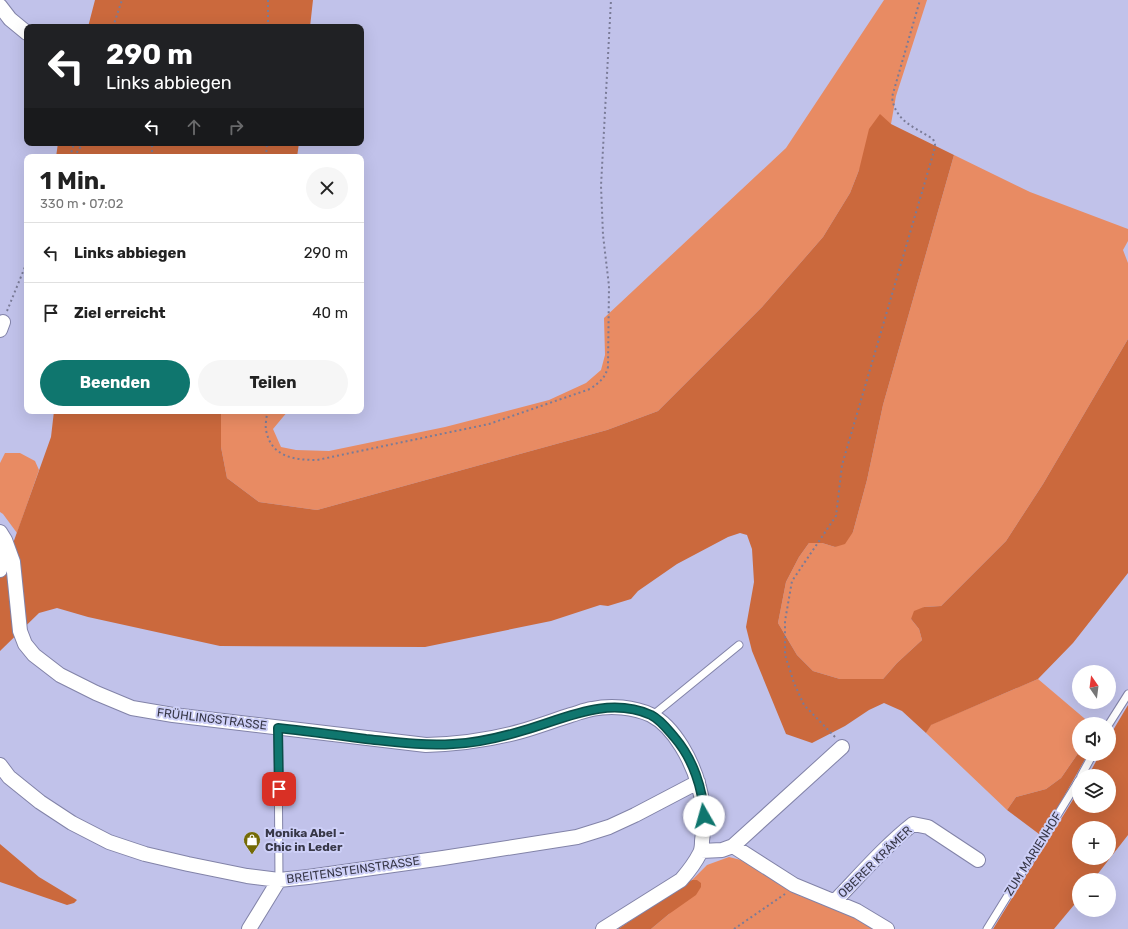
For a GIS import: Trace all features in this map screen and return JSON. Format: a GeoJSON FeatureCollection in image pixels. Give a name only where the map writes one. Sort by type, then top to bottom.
{"type":"FeatureCollection","features":[{"type":"Feature","properties":{"kind":"street"},"geometry":{"type":"LineString","coordinates":[[0,6],[10,19],[24,31]]}},
{"type":"Feature","properties":{"kind":"street"},"geometry":{"type":"LineString","coordinates":[[0,570],[3,536]]}},
{"type":"Feature","properties":{"kind":"street","name":"FRÜHLINGSTRASSE"},"geometry":{"type":"LineString","coordinates":[[3,536],[13,562],[20,631],[25,644],[34,655],[60,675],[96,693],[132,708],[173,715],[426,745],[455,744],[486,740],[591,709],[616,707],[633,710],[652,716],[666,726],[688,758],[698,782],[704,812],[704,828],[701,851]]}},
{"type":"Feature","properties":{"kind":"street"},"geometry":{"type":"LineString","coordinates":[[603,929],[681,880],[691,869],[701,851],[722,850],[733,846],[842,747]]}},
{"type":"Feature","properties":{"kind":"street","name":"BREITENSTEINSTRASSE"},"geometry":{"type":"LineString","coordinates":[[0,765],[9,777],[40,802],[72,823],[109,842],[145,854],[188,864],[247,876],[279,880],[428,860],[577,837],[609,827],[698,782]]}},
{"type":"Feature","properties":{"kind":"street","name":"OBERER KRÄMER"},"geometry":{"type":"LineString","coordinates":[[835,901],[904,831],[913,824],[928,827],[978,860]]}},
{"type":"Feature","properties":{"kind":"street"},"geometry":{"type":"LineString","coordinates":[[733,846],[794,884],[857,911],[887,929]]}},
{"type":"Feature","properties":{"kind":"street"},"geometry":{"type":"LineString","coordinates":[[249,929],[279,880]]}},
{"type":"Feature","properties":{"kind":"lane"},"geometry":{"type":"LineString","coordinates":[[652,716],[739,645]]}},
{"type":"Feature","properties":{"kind":"lane"},"geometry":{"type":"LineString","coordinates":[[1113,717],[1128,694]]}},
{"type":"Feature","properties":{"kind":"lane"},"geometry":{"type":"LineString","coordinates":[[278,728],[279,880]]}},
{"type":"Feature","properties":{"kind":"lane","name":"ZUM MARIENHOF"},"geometry":{"type":"LineString","coordinates":[[987,929],[1072,791]]}},
{"type":"Feature","properties":{"kind":"path"},"geometry":{"type":"LineString","coordinates":[[114,24],[122,0]]}},
{"type":"Feature","properties":{"kind":"path"},"geometry":{"type":"LineString","coordinates":[[268,0],[268,24]]}},
{"type":"Feature","properties":{"kind":"path"},"geometry":{"type":"LineString","coordinates":[[267,414],[266,428],[268,439],[274,448],[285,456],[300,460],[317,460],[489,424],[590,389],[602,381],[606,376],[608,367],[609,286],[603,235],[601,186],[611,0]]}},
{"type":"Feature","properties":{"kind":"path"},"geometry":{"type":"LineString","coordinates":[[842,747],[837,739],[804,705],[794,683],[785,654],[785,621],[792,581],[836,516],[842,465],[934,151],[935,144],[933,139],[903,120],[893,106],[892,97],[920,0]]}},
{"type":"Feature","properties":{"kind":"path"},"geometry":{"type":"LineString","coordinates":[[2,326],[24,270]]}},
{"type":"Feature","properties":{"kind":"path"},"geometry":{"type":"LineString","coordinates":[[734,929],[780,898],[794,884]]}},
{"type":"Feature","properties":{"kind":"shaded area"},"geometry":{"type":"Polygon","coordinates":[[[95,0],[313,0],[310,24],[89,24],[95,0]]]}},
{"type":"Feature","properties":{"kind":"shaded area"},"geometry":{"type":"Polygon","coordinates":[[[884,0],[927,0],[896,96],[891,124],[859,170],[850,193],[823,237],[762,307],[658,411],[607,430],[317,510],[259,502],[227,478],[221,447],[221,414],[286,414],[273,429],[281,447],[296,450],[329,451],[445,427],[549,400],[586,383],[601,370],[605,355],[604,318],[786,148],[884,0]]]}},
{"type":"Feature","properties":{"kind":"shaded area"},"geometry":{"type":"Polygon","coordinates":[[[880,114],[891,124],[954,155],[883,405],[867,480],[853,532],[845,544],[835,547],[822,543],[809,543],[799,557],[786,582],[778,623],[797,655],[813,671],[840,679],[883,679],[897,663],[922,640],[919,629],[911,619],[914,611],[924,607],[941,606],[1006,541],[1043,484],[1128,339],[1128,573],[1073,643],[1038,679],[931,725],[926,733],[902,711],[884,703],[812,743],[786,734],[752,651],[746,627],[754,582],[752,549],[747,535],[740,533],[728,537],[677,564],[638,591],[631,599],[608,606],[600,605],[551,621],[425,647],[220,646],[88,617],[57,608],[39,613],[0,651],[0,570],[11,549],[51,437],[54,414],[221,414],[221,447],[227,478],[259,502],[317,510],[607,430],[658,411],[762,307],[823,237],[850,193],[859,170],[869,129],[880,114]]]}},
{"type":"Feature","properties":{"kind":"shaded area"},"geometry":{"type":"Polygon","coordinates":[[[58,146],[299,146],[297,154],[56,154],[58,146]]]}},
{"type":"Feature","properties":{"kind":"shaded area"},"geometry":{"type":"Polygon","coordinates":[[[954,155],[1030,192],[1128,229],[1128,241],[1123,250],[1128,263],[1128,339],[1043,484],[1006,541],[941,606],[924,607],[911,619],[919,629],[922,640],[897,663],[883,679],[840,679],[813,671],[797,655],[778,623],[786,582],[799,557],[809,543],[822,543],[835,547],[853,532],[867,480],[883,405],[954,155]]]}},
{"type":"Feature","properties":{"kind":"shaded area"},"geometry":{"type":"Polygon","coordinates":[[[5,453],[20,453],[35,461],[39,470],[17,533],[0,512],[0,463],[5,453]]]}},
{"type":"Feature","properties":{"kind":"shaded area"},"geometry":{"type":"Polygon","coordinates":[[[1038,679],[1083,717],[1072,717],[1073,761],[1061,778],[1046,789],[1016,797],[1007,810],[926,733],[930,725],[1038,679]]]}},
{"type":"Feature","properties":{"kind":"shaded area"},"geometry":{"type":"Polygon","coordinates":[[[1128,705],[1128,835],[1116,850],[1116,821],[1072,821],[1072,865],[1105,865],[1098,873],[1072,873],[1072,907],[1054,929],[993,929],[1072,801],[1072,813],[1116,813],[1116,769],[1092,769],[1096,761],[1116,761],[1116,725],[1128,705]]]}},
{"type":"Feature","properties":{"kind":"shaded area"},"geometry":{"type":"Polygon","coordinates":[[[1073,761],[1084,761],[1080,769],[1072,769],[1072,782],[1045,830],[1039,834],[1007,810],[1016,797],[1046,789],[1061,778],[1073,761]]]}},
{"type":"Feature","properties":{"kind":"shaded area"},"geometry":{"type":"Polygon","coordinates":[[[0,844],[39,877],[77,900],[74,903],[67,905],[0,882],[0,844]]]}},
{"type":"Feature","properties":{"kind":"shaded area"},"geometry":{"type":"Polygon","coordinates":[[[729,857],[745,861],[800,896],[839,909],[877,929],[651,929],[669,914],[697,880],[692,880],[707,865],[729,857]]]}},
{"type":"Feature","properties":{"kind":"shaded area"},"geometry":{"type":"Polygon","coordinates":[[[692,880],[697,880],[701,883],[701,887],[696,895],[651,929],[618,929],[672,893],[692,880]]]}},
{"type":"Feature","properties":{"kind":"place","name":"Monika Abel - Chic in Leder"},"geometry":{"type":"Point","coordinates":[252,855]}},
{"type":"Feature","properties":{"kind":"route"},"geometry":{"type":"LineString","coordinates":[[279,789],[278,728],[426,745],[455,744],[486,740],[591,709],[616,707],[633,710],[652,716],[666,726],[688,758],[698,782],[704,816]]}}]}
